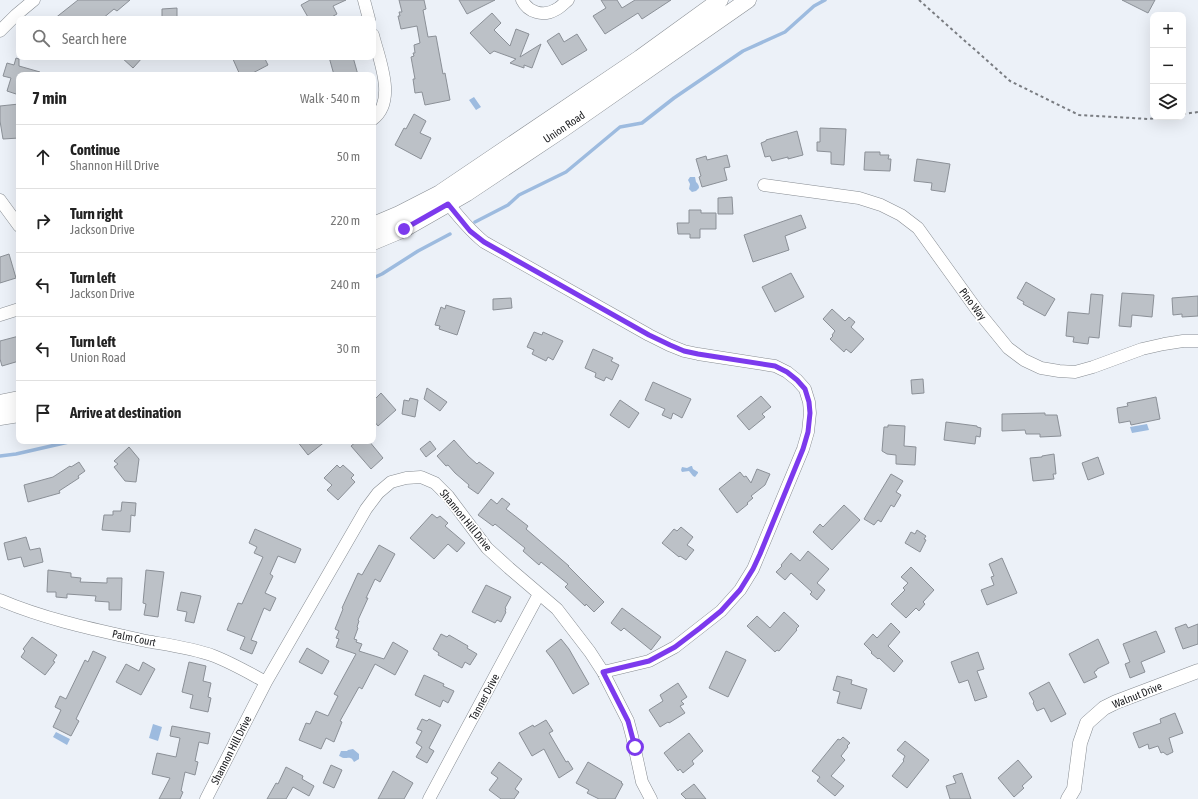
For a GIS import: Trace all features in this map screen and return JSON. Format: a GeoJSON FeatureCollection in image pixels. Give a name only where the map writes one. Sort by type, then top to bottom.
{"type":"FeatureCollection","features":[{"type":"Feature","properties":{"kind":"main road","name":"Union Road"},"geometry":{"type":"LineString","coordinates":[[376,241],[404,229],[720,0]]}},
{"type":"Feature","properties":{"kind":"main road","name":"Union Road"},"geometry":{"type":"LineString","coordinates":[[376,224],[399,214],[467,193],[748,0]]}},
{"type":"Feature","properties":{"kind":"main road"},"geometry":{"type":"LineString","coordinates":[[0,403],[16,400]]}},
{"type":"Feature","properties":{"kind":"main road"},"geometry":{"type":"LineString","coordinates":[[0,417],[16,414]]}},
{"type":"Feature","properties":{"kind":"street"},"geometry":{"type":"LineString","coordinates":[[0,31],[34,0]]}},
{"type":"Feature","properties":{"kind":"street"},"geometry":{"type":"LineString","coordinates":[[364,0],[368,16]]}},
{"type":"Feature","properties":{"kind":"street"},"geometry":{"type":"LineString","coordinates":[[522,0],[525,5],[536,12],[544,14],[554,11],[568,0]]}},
{"type":"Feature","properties":{"kind":"street"},"geometry":{"type":"LineString","coordinates":[[376,46],[385,81],[385,99],[383,107],[376,117]]}},
{"type":"Feature","properties":{"kind":"street","name":"Pino Way"},"geometry":{"type":"LineString","coordinates":[[764,185],[859,198],[881,205],[901,215],[918,228],[976,310],[1008,348],[1024,360],[1041,368],[1075,372],[1093,368],[1142,349],[1183,341],[1198,341]]}},
{"type":"Feature","properties":{"kind":"street"},"geometry":{"type":"LineString","coordinates":[[444,199],[466,226],[484,242],[649,335],[684,351],[775,366],[787,372],[805,389],[809,402],[810,413],[808,432],[803,449],[755,564],[740,590],[721,611],[675,647],[649,661],[603,672]]}},
{"type":"Feature","properties":{"kind":"street"},"geometry":{"type":"LineString","coordinates":[[0,200],[16,222]]}},
{"type":"Feature","properties":{"kind":"street"},"geometry":{"type":"LineString","coordinates":[[0,315],[16,310]]}},
{"type":"Feature","properties":{"kind":"street","name":"Shannon Hill Drive"},"geometry":{"type":"LineString","coordinates":[[206,799],[266,682],[366,509],[378,493],[391,482],[406,478],[421,477],[436,483],[448,496],[487,548],[557,609],[590,652],[603,672],[628,721],[642,782],[651,799]]}},
{"type":"Feature","properties":{"kind":"street","name":"Tanner Drive"},"geometry":{"type":"LineString","coordinates":[[429,799],[539,594]]}},
{"type":"Feature","properties":{"kind":"street","name":"Palm Court"},"geometry":{"type":"LineString","coordinates":[[0,600],[51,618],[214,656],[266,682]]}},
{"type":"Feature","properties":{"kind":"street","name":"Walnut Drive"},"geometry":{"type":"LineString","coordinates":[[1068,799],[1074,789],[1080,743],[1087,723],[1104,708],[1116,702],[1198,671]]}},
{"type":"Feature","properties":{"kind":"path"},"geometry":{"type":"LineString","coordinates":[[919,0],[1010,81],[1079,115],[1150,119]]}},
{"type":"Feature","properties":{"kind":"path"},"geometry":{"type":"LineString","coordinates":[[1186,114],[1198,112]]}},
{"type":"Feature","properties":{"kind":"water"},"geometry":{"type":"Polygon","coordinates":[[[474,97],[481,107],[476,110],[469,100],[474,97]]]}},
{"type":"Feature","properties":{"kind":"water"},"geometry":{"type":"Polygon","coordinates":[[[690,177],[695,177],[696,182],[699,185],[699,188],[696,191],[692,192],[689,189],[690,184],[688,180],[690,177]]]}},
{"type":"Feature","properties":{"kind":"water"},"geometry":{"type":"Polygon","coordinates":[[[1147,424],[1149,430],[1132,433],[1130,427],[1147,424]]]}},
{"type":"Feature","properties":{"kind":"water"},"geometry":{"type":"Polygon","coordinates":[[[691,466],[698,472],[695,477],[689,471],[682,472],[681,470],[682,467],[687,468],[691,466]]]}},
{"type":"Feature","properties":{"kind":"water"},"geometry":{"type":"Polygon","coordinates":[[[153,724],[162,727],[158,741],[149,738],[153,724]]]}},
{"type":"Feature","properties":{"kind":"water"},"geometry":{"type":"Polygon","coordinates":[[[56,732],[70,739],[67,745],[53,737],[56,732]]]}},
{"type":"Feature","properties":{"kind":"water"},"geometry":{"type":"Polygon","coordinates":[[[353,749],[359,754],[359,759],[354,762],[351,758],[343,758],[339,756],[341,751],[353,749]]]}},
{"type":"Feature","properties":{"kind":"building"},"geometry":{"type":"Polygon","coordinates":[[[78,0],[130,0],[117,11],[114,9],[106,16],[58,16],[78,0]]]}},
{"type":"Feature","properties":{"kind":"building"},"geometry":{"type":"Polygon","coordinates":[[[310,0],[346,0],[333,6],[337,14],[333,16],[307,16],[301,5],[310,0]]]}},
{"type":"Feature","properties":{"kind":"building"},"geometry":{"type":"Polygon","coordinates":[[[399,0],[424,0],[426,9],[423,10],[428,37],[436,36],[443,74],[445,73],[450,100],[425,105],[422,92],[415,93],[413,79],[415,79],[411,57],[414,56],[413,53],[415,53],[414,45],[420,43],[417,26],[401,29],[398,16],[400,16],[399,12],[402,12],[399,0]]]}},
{"type":"Feature","properties":{"kind":"building"},"geometry":{"type":"Polygon","coordinates":[[[459,0],[495,0],[467,14],[459,0]]]}},
{"type":"Feature","properties":{"kind":"building"},"geometry":{"type":"Polygon","coordinates":[[[601,0],[617,0],[622,8],[635,0],[671,0],[642,19],[638,13],[605,34],[593,16],[606,8],[601,0]]]}},
{"type":"Feature","properties":{"kind":"building"},"geometry":{"type":"Polygon","coordinates":[[[1122,0],[1155,0],[1148,13],[1122,0]]]}},
{"type":"Feature","properties":{"kind":"building"},"geometry":{"type":"Polygon","coordinates":[[[177,8],[177,16],[162,16],[162,9],[177,8]]]}},
{"type":"Feature","properties":{"kind":"building"},"geometry":{"type":"Polygon","coordinates":[[[492,13],[501,23],[494,30],[510,46],[516,29],[529,34],[520,57],[541,44],[532,68],[524,65],[524,68],[510,63],[516,59],[494,51],[490,54],[470,33],[492,13]]]}},
{"type":"Feature","properties":{"kind":"building"},"geometry":{"type":"Polygon","coordinates":[[[559,33],[564,42],[577,34],[587,50],[562,65],[547,41],[559,33]]]}},
{"type":"Feature","properties":{"kind":"building"},"geometry":{"type":"Polygon","coordinates":[[[16,58],[16,60],[19,60],[19,66],[40,72],[16,72],[16,94],[7,91],[11,78],[3,76],[7,63],[14,65],[16,58]]]}},
{"type":"Feature","properties":{"kind":"building"},"geometry":{"type":"Polygon","coordinates":[[[124,60],[140,60],[133,68],[124,60]]]}},
{"type":"Feature","properties":{"kind":"building"},"geometry":{"type":"Polygon","coordinates":[[[233,60],[266,60],[268,65],[255,72],[239,72],[233,60]]]}},
{"type":"Feature","properties":{"kind":"building"},"geometry":{"type":"Polygon","coordinates":[[[330,60],[354,60],[357,72],[333,72],[330,60]]]}},
{"type":"Feature","properties":{"kind":"building"},"geometry":{"type":"Polygon","coordinates":[[[16,104],[16,138],[3,139],[0,121],[0,106],[16,104]]]}},
{"type":"Feature","properties":{"kind":"building"},"geometry":{"type":"Polygon","coordinates":[[[414,114],[426,121],[420,133],[431,138],[421,159],[395,145],[404,128],[406,129],[414,114]]]}},
{"type":"Feature","properties":{"kind":"building"},"geometry":{"type":"Polygon","coordinates":[[[820,128],[846,129],[844,165],[831,164],[831,152],[817,151],[817,142],[820,142],[820,128]]]}},
{"type":"Feature","properties":{"kind":"building"},"geometry":{"type":"Polygon","coordinates":[[[797,131],[803,155],[772,161],[770,156],[765,157],[761,143],[766,140],[797,131]]]}},
{"type":"Feature","properties":{"kind":"building"},"geometry":{"type":"Polygon","coordinates":[[[865,152],[880,152],[880,155],[889,155],[888,159],[891,159],[890,171],[864,170],[865,152]]]}},
{"type":"Feature","properties":{"kind":"building"},"geometry":{"type":"Polygon","coordinates":[[[727,155],[730,167],[724,168],[727,180],[702,187],[699,177],[701,176],[696,159],[706,156],[707,160],[727,155]]]}},
{"type":"Feature","properties":{"kind":"building"},"geometry":{"type":"Polygon","coordinates":[[[917,159],[950,164],[945,192],[931,190],[932,183],[914,181],[917,159]]]}},
{"type":"Feature","properties":{"kind":"building"},"geometry":{"type":"Polygon","coordinates":[[[732,197],[733,214],[718,214],[718,198],[732,197]]]}},
{"type":"Feature","properties":{"kind":"building"},"geometry":{"type":"Polygon","coordinates":[[[689,210],[701,210],[701,213],[716,213],[716,229],[700,229],[700,238],[690,238],[690,234],[678,234],[677,223],[689,223],[689,210]]]}},
{"type":"Feature","properties":{"kind":"building"},"geometry":{"type":"Polygon","coordinates":[[[801,215],[806,228],[785,236],[789,250],[753,262],[744,235],[801,215]]]}},
{"type":"Feature","properties":{"kind":"building"},"geometry":{"type":"Polygon","coordinates":[[[9,254],[16,278],[0,283],[0,257],[9,254]]]}},
{"type":"Feature","properties":{"kind":"building"},"geometry":{"type":"Polygon","coordinates":[[[791,273],[804,297],[775,312],[762,287],[791,273]]]}},
{"type":"Feature","properties":{"kind":"building"},"geometry":{"type":"Polygon","coordinates":[[[1026,282],[1055,299],[1045,316],[1023,304],[1024,302],[1017,298],[1026,282]]]}},
{"type":"Feature","properties":{"kind":"building"},"geometry":{"type":"Polygon","coordinates":[[[1122,293],[1154,295],[1152,317],[1132,315],[1131,327],[1119,326],[1122,293]]]}},
{"type":"Feature","properties":{"kind":"building"},"geometry":{"type":"Polygon","coordinates":[[[1091,294],[1103,295],[1099,338],[1089,337],[1088,344],[1073,342],[1074,337],[1066,336],[1068,312],[1089,314],[1091,294]]]}},
{"type":"Feature","properties":{"kind":"building"},"geometry":{"type":"Polygon","coordinates":[[[1198,296],[1198,316],[1182,317],[1182,314],[1173,315],[1172,298],[1198,296]]]}},
{"type":"Feature","properties":{"kind":"building"},"geometry":{"type":"Polygon","coordinates":[[[511,298],[512,308],[493,310],[493,299],[511,298]]]}},
{"type":"Feature","properties":{"kind":"building"},"geometry":{"type":"Polygon","coordinates":[[[446,305],[465,311],[457,335],[439,329],[440,326],[435,325],[441,307],[445,309],[446,305]]]}},
{"type":"Feature","properties":{"kind":"building"},"geometry":{"type":"Polygon","coordinates":[[[832,309],[845,321],[849,317],[855,322],[851,327],[864,339],[851,353],[846,349],[844,352],[830,339],[835,331],[823,319],[832,309]]]}},
{"type":"Feature","properties":{"kind":"building"},"geometry":{"type":"Polygon","coordinates":[[[534,332],[542,335],[543,332],[563,341],[553,360],[548,357],[546,361],[532,354],[534,350],[527,347],[534,332]]]}},
{"type":"Feature","properties":{"kind":"building"},"geometry":{"type":"Polygon","coordinates":[[[16,337],[16,362],[2,366],[0,359],[0,341],[16,337]]]}},
{"type":"Feature","properties":{"kind":"building"},"geometry":{"type":"Polygon","coordinates":[[[593,349],[613,358],[611,361],[619,365],[612,380],[606,377],[604,381],[595,377],[596,373],[585,368],[593,349]]]}},
{"type":"Feature","properties":{"kind":"building"},"geometry":{"type":"Polygon","coordinates":[[[923,379],[924,393],[912,394],[911,380],[923,379]]]}},
{"type":"Feature","properties":{"kind":"building"},"geometry":{"type":"Polygon","coordinates":[[[653,382],[691,399],[682,418],[673,413],[671,419],[662,415],[665,409],[645,400],[653,382]]]}},
{"type":"Feature","properties":{"kind":"building"},"geometry":{"type":"Polygon","coordinates":[[[427,388],[447,402],[440,411],[424,399],[427,388]]]}},
{"type":"Feature","properties":{"kind":"building"},"geometry":{"type":"Polygon","coordinates":[[[381,393],[396,410],[378,426],[376,424],[376,398],[381,393]]]}},
{"type":"Feature","properties":{"kind":"building"},"geometry":{"type":"Polygon","coordinates":[[[761,396],[771,407],[762,414],[765,417],[749,430],[737,416],[761,396]]]}},
{"type":"Feature","properties":{"kind":"building"},"geometry":{"type":"Polygon","coordinates":[[[1156,397],[1160,419],[1131,425],[1130,421],[1119,423],[1117,408],[1128,406],[1127,403],[1156,397]]]}},
{"type":"Feature","properties":{"kind":"building"},"geometry":{"type":"Polygon","coordinates":[[[410,398],[418,400],[415,417],[402,414],[404,400],[409,401],[410,398]]]}},
{"type":"Feature","properties":{"kind":"building"},"geometry":{"type":"Polygon","coordinates":[[[620,400],[639,413],[629,428],[610,415],[620,400]]]}},
{"type":"Feature","properties":{"kind":"building"},"geometry":{"type":"Polygon","coordinates":[[[1045,413],[1045,415],[1057,415],[1061,436],[1040,437],[1040,434],[1026,434],[1025,430],[1002,431],[1002,414],[1045,413]]]}},
{"type":"Feature","properties":{"kind":"building"},"geometry":{"type":"Polygon","coordinates":[[[946,422],[977,426],[981,428],[980,437],[976,436],[975,444],[944,440],[946,422]]]}},
{"type":"Feature","properties":{"kind":"building"},"geometry":{"type":"Polygon","coordinates":[[[888,425],[905,426],[904,446],[916,447],[915,465],[896,464],[896,455],[887,454],[882,451],[884,427],[888,427],[888,425]]]}},
{"type":"Feature","properties":{"kind":"building"},"geometry":{"type":"Polygon","coordinates":[[[454,440],[477,464],[479,462],[494,473],[478,494],[468,487],[469,485],[448,465],[446,466],[437,456],[454,440]]]}},
{"type":"Feature","properties":{"kind":"building"},"geometry":{"type":"Polygon","coordinates":[[[430,441],[436,449],[426,457],[420,449],[430,441]]]}},
{"type":"Feature","properties":{"kind":"building"},"geometry":{"type":"Polygon","coordinates":[[[299,444],[322,444],[308,455],[299,444]]]}},
{"type":"Feature","properties":{"kind":"building"},"geometry":{"type":"Polygon","coordinates":[[[353,444],[371,444],[383,458],[371,469],[351,446],[353,444]]]}},
{"type":"Feature","properties":{"kind":"building"},"geometry":{"type":"Polygon","coordinates":[[[129,447],[139,459],[136,482],[125,481],[114,467],[118,464],[114,461],[129,447]]]}},
{"type":"Feature","properties":{"kind":"building"},"geometry":{"type":"Polygon","coordinates":[[[1054,454],[1056,474],[1053,474],[1054,479],[1033,481],[1030,458],[1054,454]]]}},
{"type":"Feature","properties":{"kind":"building"},"geometry":{"type":"Polygon","coordinates":[[[1098,457],[1104,474],[1088,480],[1082,463],[1098,457]]]}},
{"type":"Feature","properties":{"kind":"building"},"geometry":{"type":"Polygon","coordinates":[[[79,462],[85,471],[78,476],[79,478],[59,491],[60,493],[28,502],[24,485],[53,477],[79,462]]]}},
{"type":"Feature","properties":{"kind":"building"},"geometry":{"type":"Polygon","coordinates":[[[337,465],[340,468],[343,465],[354,475],[351,478],[355,482],[338,500],[327,490],[332,485],[324,478],[337,465]]]}},
{"type":"Feature","properties":{"kind":"building"},"geometry":{"type":"Polygon","coordinates":[[[757,469],[770,474],[765,485],[751,496],[753,498],[737,513],[719,489],[740,472],[744,477],[746,476],[751,483],[757,469]]]}},
{"type":"Feature","properties":{"kind":"building"},"geometry":{"type":"Polygon","coordinates":[[[891,474],[903,481],[896,492],[901,495],[894,507],[891,505],[881,522],[878,520],[874,525],[864,519],[891,474]]]}},
{"type":"Feature","properties":{"kind":"building"},"geometry":{"type":"Polygon","coordinates":[[[502,498],[510,504],[506,509],[528,526],[526,529],[569,566],[604,602],[594,612],[586,604],[585,606],[565,587],[568,584],[541,562],[539,565],[523,551],[525,548],[495,524],[493,526],[478,515],[491,499],[497,504],[502,498]]]}},
{"type":"Feature","properties":{"kind":"building"},"geometry":{"type":"Polygon","coordinates":[[[122,502],[136,503],[135,516],[131,515],[130,532],[102,530],[104,515],[113,515],[113,511],[121,511],[122,502]]]}},
{"type":"Feature","properties":{"kind":"building"},"geometry":{"type":"Polygon","coordinates":[[[844,505],[860,520],[832,550],[813,532],[820,524],[823,527],[844,505]]]}},
{"type":"Feature","properties":{"kind":"building"},"geometry":{"type":"Polygon","coordinates":[[[432,514],[437,518],[440,516],[448,523],[445,526],[465,543],[457,552],[448,544],[434,559],[410,538],[432,514]]]}},
{"type":"Feature","properties":{"kind":"building"},"geometry":{"type":"Polygon","coordinates":[[[681,527],[693,537],[687,545],[694,550],[686,560],[680,556],[679,557],[662,543],[674,529],[677,531],[681,527]]]}},
{"type":"Feature","properties":{"kind":"building"},"geometry":{"type":"Polygon","coordinates":[[[255,529],[301,549],[295,563],[278,556],[270,574],[273,576],[265,593],[276,598],[270,611],[264,608],[251,640],[257,642],[252,654],[240,649],[245,637],[227,630],[238,603],[242,604],[263,557],[254,553],[257,547],[249,543],[255,529]]]}},
{"type":"Feature","properties":{"kind":"building"},"geometry":{"type":"Polygon","coordinates":[[[917,530],[926,536],[924,539],[926,540],[920,552],[905,543],[911,532],[915,534],[917,530]]]}},
{"type":"Feature","properties":{"kind":"building"},"geometry":{"type":"Polygon","coordinates":[[[26,537],[30,550],[40,548],[43,562],[24,567],[21,557],[8,560],[4,543],[26,537]]]}},
{"type":"Feature","properties":{"kind":"building"},"geometry":{"type":"Polygon","coordinates":[[[379,545],[395,554],[380,582],[375,579],[358,620],[358,628],[354,639],[357,640],[356,642],[362,644],[359,651],[384,659],[393,642],[408,651],[395,675],[375,664],[362,689],[359,687],[340,721],[342,722],[334,742],[326,738],[321,749],[299,740],[306,723],[310,724],[316,711],[328,716],[338,696],[334,694],[356,654],[336,647],[339,639],[336,638],[339,631],[335,629],[343,609],[342,608],[358,573],[362,575],[379,545]]]}},
{"type":"Feature","properties":{"kind":"building"},"geometry":{"type":"Polygon","coordinates":[[[808,551],[829,569],[817,583],[825,590],[817,600],[810,594],[812,592],[791,573],[785,580],[776,572],[791,553],[800,561],[808,551]]]}},
{"type":"Feature","properties":{"kind":"building"},"geometry":{"type":"Polygon","coordinates":[[[1002,558],[1017,593],[987,605],[981,590],[994,585],[991,577],[994,576],[989,564],[1002,558]]]}},
{"type":"Feature","properties":{"kind":"building"},"geometry":{"type":"Polygon","coordinates":[[[911,567],[934,590],[923,602],[925,604],[919,611],[916,608],[906,618],[891,604],[905,590],[903,588],[908,583],[901,577],[911,567]]]}},
{"type":"Feature","properties":{"kind":"building"},"geometry":{"type":"Polygon","coordinates":[[[48,570],[71,573],[71,577],[81,578],[80,582],[107,583],[107,578],[122,578],[121,610],[109,610],[109,602],[95,601],[96,596],[67,594],[67,598],[56,597],[56,592],[47,592],[48,570]]]}},
{"type":"Feature","properties":{"kind":"building"},"geometry":{"type":"Polygon","coordinates":[[[146,570],[164,572],[158,617],[144,615],[146,604],[143,603],[146,570]]]}},
{"type":"Feature","properties":{"kind":"building"},"geometry":{"type":"Polygon","coordinates":[[[486,585],[511,597],[505,608],[506,612],[501,622],[497,620],[495,623],[472,612],[486,585]]]}},
{"type":"Feature","properties":{"kind":"building"},"geometry":{"type":"Polygon","coordinates":[[[181,592],[201,596],[194,623],[185,621],[187,612],[177,610],[181,592]]]}},
{"type":"Feature","properties":{"kind":"building"},"geometry":{"type":"Polygon","coordinates":[[[622,608],[661,637],[651,650],[624,628],[621,631],[611,623],[622,608]]]}},
{"type":"Feature","properties":{"kind":"building"},"geometry":{"type":"Polygon","coordinates":[[[784,612],[799,626],[779,651],[777,650],[775,652],[747,626],[757,616],[770,628],[784,612]]]}},
{"type":"Feature","properties":{"kind":"building"},"geometry":{"type":"Polygon","coordinates":[[[891,623],[900,632],[888,646],[903,661],[894,672],[879,658],[878,659],[871,653],[872,652],[864,644],[873,634],[877,638],[891,623]]]}},
{"type":"Feature","properties":{"kind":"building"},"geometry":{"type":"Polygon","coordinates":[[[1186,624],[1188,628],[1198,624],[1198,644],[1183,649],[1175,628],[1186,624]]]}},
{"type":"Feature","properties":{"kind":"building"},"geometry":{"type":"Polygon","coordinates":[[[1156,631],[1165,652],[1141,662],[1145,672],[1130,678],[1125,664],[1130,662],[1123,644],[1156,631]]]}},
{"type":"Feature","properties":{"kind":"building"},"geometry":{"type":"Polygon","coordinates":[[[441,634],[447,637],[449,635],[468,646],[467,648],[477,654],[470,665],[465,662],[462,668],[438,655],[439,653],[433,649],[441,634]]]}},
{"type":"Feature","properties":{"kind":"building"},"geometry":{"type":"Polygon","coordinates":[[[32,637],[57,655],[53,661],[55,662],[45,675],[21,657],[25,651],[23,649],[32,637]]]}},
{"type":"Feature","properties":{"kind":"building"},"geometry":{"type":"Polygon","coordinates":[[[561,639],[569,649],[589,684],[573,694],[546,651],[561,639]]]}},
{"type":"Feature","properties":{"kind":"building"},"geometry":{"type":"Polygon","coordinates":[[[1098,639],[1109,663],[1094,672],[1097,677],[1084,683],[1069,654],[1098,639]]]}},
{"type":"Feature","properties":{"kind":"building"},"geometry":{"type":"Polygon","coordinates":[[[307,648],[329,661],[322,674],[299,662],[307,648]]]}},
{"type":"Feature","properties":{"kind":"building"},"geometry":{"type":"Polygon","coordinates":[[[93,651],[106,657],[76,719],[79,721],[71,736],[53,727],[61,710],[55,707],[60,696],[66,699],[85,660],[88,662],[93,651]]]}},
{"type":"Feature","properties":{"kind":"building"},"geometry":{"type":"Polygon","coordinates":[[[726,651],[746,660],[728,697],[709,688],[726,651]]]}},
{"type":"Feature","properties":{"kind":"building"},"geometry":{"type":"Polygon","coordinates":[[[978,652],[984,669],[977,671],[987,697],[975,701],[968,680],[959,683],[951,662],[978,652]]]}},
{"type":"Feature","properties":{"kind":"building"},"geometry":{"type":"Polygon","coordinates":[[[143,662],[155,669],[141,695],[116,682],[126,664],[139,671],[143,662]]]}},
{"type":"Feature","properties":{"kind":"building"},"geometry":{"type":"Polygon","coordinates":[[[189,662],[206,666],[203,681],[211,683],[208,697],[211,698],[208,712],[190,708],[193,695],[182,692],[189,662]]]}},
{"type":"Feature","properties":{"kind":"building"},"geometry":{"type":"Polygon","coordinates":[[[424,675],[444,684],[443,686],[454,691],[448,703],[443,700],[440,707],[415,695],[424,675]]]}},
{"type":"Feature","properties":{"kind":"building"},"geometry":{"type":"Polygon","coordinates":[[[837,676],[852,680],[851,684],[867,689],[861,709],[837,703],[840,692],[833,690],[837,676]]]}},
{"type":"Feature","properties":{"kind":"building"},"geometry":{"type":"Polygon","coordinates":[[[1049,682],[1066,714],[1051,722],[1044,708],[1037,711],[1029,693],[1049,682]]]}},
{"type":"Feature","properties":{"kind":"building"},"geometry":{"type":"Polygon","coordinates":[[[678,683],[687,697],[681,701],[684,704],[680,706],[685,713],[660,727],[649,710],[663,701],[660,695],[678,683]]]}},
{"type":"Feature","properties":{"kind":"building"},"geometry":{"type":"Polygon","coordinates":[[[1175,713],[1183,733],[1169,738],[1173,752],[1167,755],[1163,752],[1161,753],[1158,746],[1149,749],[1148,744],[1139,748],[1133,733],[1161,723],[1160,719],[1175,713]]]}},
{"type":"Feature","properties":{"kind":"building"},"geometry":{"type":"Polygon","coordinates":[[[422,719],[427,721],[429,719],[441,725],[429,748],[434,751],[427,763],[416,757],[422,747],[416,743],[422,731],[417,729],[422,719]]]}},
{"type":"Feature","properties":{"kind":"building"},"geometry":{"type":"Polygon","coordinates":[[[546,720],[553,731],[549,733],[566,762],[568,761],[573,769],[559,778],[544,749],[532,756],[519,733],[546,720]]]}},
{"type":"Feature","properties":{"kind":"building"},"geometry":{"type":"Polygon","coordinates":[[[172,726],[210,733],[208,744],[199,742],[195,761],[198,762],[195,775],[185,772],[181,791],[183,792],[180,799],[159,799],[170,778],[152,774],[157,753],[176,757],[180,738],[170,736],[172,726]]]}},
{"type":"Feature","properties":{"kind":"building"},"geometry":{"type":"Polygon","coordinates":[[[689,733],[703,751],[692,761],[694,764],[683,773],[680,769],[678,771],[664,753],[689,733]]]}},
{"type":"Feature","properties":{"kind":"building"},"geometry":{"type":"Polygon","coordinates":[[[843,737],[850,743],[841,756],[845,760],[831,776],[844,786],[835,796],[817,781],[820,777],[812,771],[838,739],[840,740],[843,737]]]}},
{"type":"Feature","properties":{"kind":"building"},"geometry":{"type":"Polygon","coordinates":[[[905,741],[929,760],[907,788],[892,776],[904,761],[905,756],[897,750],[905,741]]]}},
{"type":"Feature","properties":{"kind":"building"},"geometry":{"type":"Polygon","coordinates":[[[1018,760],[1032,777],[1022,786],[1024,788],[1014,797],[998,778],[1018,760]]]}},
{"type":"Feature","properties":{"kind":"building"},"geometry":{"type":"Polygon","coordinates":[[[499,762],[522,779],[515,789],[519,792],[514,799],[501,799],[489,790],[498,778],[491,773],[499,762]]]}},
{"type":"Feature","properties":{"kind":"building"},"geometry":{"type":"Polygon","coordinates":[[[588,762],[622,782],[621,783],[623,784],[615,799],[599,799],[587,793],[589,790],[576,783],[588,762]]]}},
{"type":"Feature","properties":{"kind":"building"},"geometry":{"type":"Polygon","coordinates":[[[331,765],[342,770],[334,788],[323,783],[331,765]]]}},
{"type":"Feature","properties":{"kind":"building"},"geometry":{"type":"Polygon","coordinates":[[[286,767],[303,776],[302,779],[314,786],[309,796],[293,787],[286,799],[267,799],[276,783],[278,784],[286,767]]]}},
{"type":"Feature","properties":{"kind":"building"},"geometry":{"type":"Polygon","coordinates":[[[393,771],[413,783],[404,799],[378,799],[393,771]]]}},
{"type":"Feature","properties":{"kind":"building"},"geometry":{"type":"Polygon","coordinates":[[[962,773],[971,799],[950,799],[946,786],[956,783],[953,776],[962,773]]]}},
{"type":"Feature","properties":{"kind":"building"},"geometry":{"type":"Polygon","coordinates":[[[694,784],[706,799],[686,799],[681,794],[694,784]]]}},
{"type":"Feature","properties":{"kind":"waterway"},"geometry":{"type":"LineString","coordinates":[[475,222],[508,205],[519,195],[566,172],[620,127],[642,123],[674,98],[743,51],[785,32],[814,6],[825,0]]}},
{"type":"Feature","properties":{"kind":"waterway"},"geometry":{"type":"LineString","coordinates":[[376,277],[418,251],[450,234]]}},
{"type":"Feature","properties":{"kind":"waterway"},"geometry":{"type":"LineString","coordinates":[[0,456],[60,444]]}},
{"type":"Feature","properties":{"kind":"route"},"geometry":{"type":"LineString","coordinates":[[404,229],[448,204],[470,231],[484,242],[649,335],[684,351],[775,366],[787,372],[805,389],[809,402],[810,413],[808,432],[803,449],[760,554],[740,590],[721,611],[675,647],[649,661],[603,672],[628,721],[635,747]]}}]}
